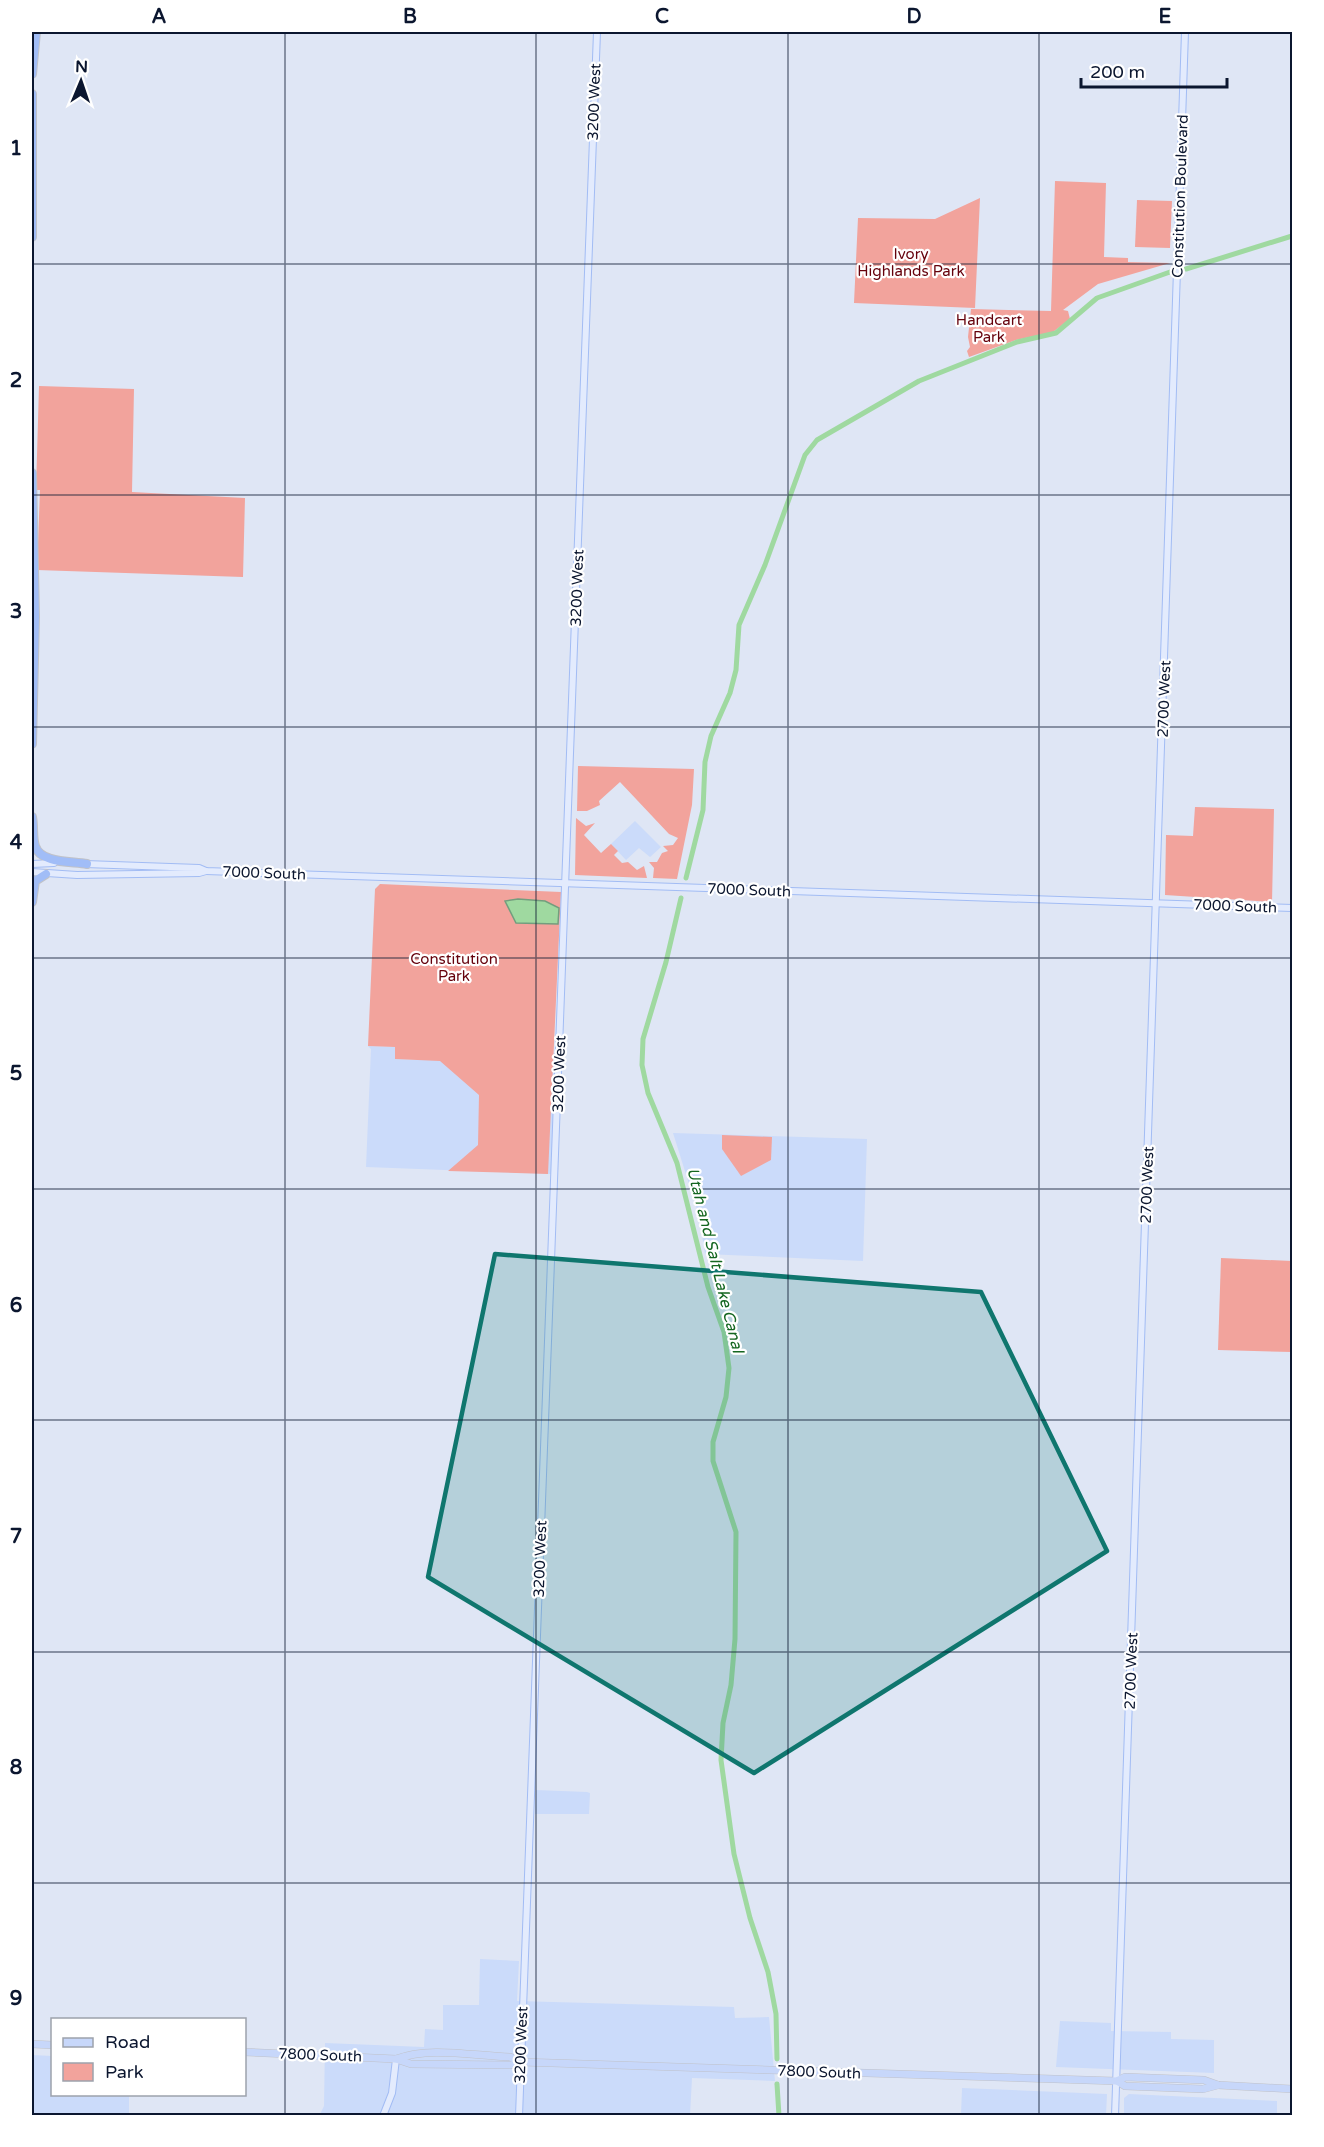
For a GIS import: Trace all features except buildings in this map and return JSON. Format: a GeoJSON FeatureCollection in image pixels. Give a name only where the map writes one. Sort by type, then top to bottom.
{"type":"FeatureCollection","features":[{"type":"Feature","properties":{"kind":"highway"},"geometry":{"type":"LineString","coordinates":[[32,74],[36,32]]}},
{"type":"Feature","properties":{"kind":"highway"},"geometry":{"type":"LineString","coordinates":[[32,94],[32,237]]}},
{"type":"Feature","properties":{"kind":"highway"},"geometry":{"type":"LineString","coordinates":[[32,473],[35,617],[32,744]]}},
{"type":"Feature","properties":{"kind":"highway"},"geometry":{"type":"LineString","coordinates":[[32,817],[34,843],[39,853],[50,858],[87,864]]}},
{"type":"Feature","properties":{"kind":"highway"},"geometry":{"type":"LineString","coordinates":[[32,902],[35,881],[46,874]]}},
{"type":"Feature","properties":{"kind":"main road","name":"3200 West"},"geometry":{"type":"LineString","coordinates":[[519,2115],[567,884],[597,32]]}},
{"type":"Feature","properties":{"kind":"main road","name":"Constitution Boulevard"},"geometry":{"type":"LineString","coordinates":[[1177,288],[1185,32]]}},
{"type":"Feature","properties":{"kind":"main road","name":"2700 West"},"geometry":{"type":"LineString","coordinates":[[1115,2115],[1177,288]]}},
{"type":"Feature","properties":{"kind":"main road","name":"7000 South"},"geometry":{"type":"LineString","coordinates":[[32,864],[199,868],[206,871]]}},
{"type":"Feature","properties":{"kind":"main road","name":"7000 South"},"geometry":{"type":"LineString","coordinates":[[32,872],[46,874],[199,873],[206,871],[1293,908]]}},
{"type":"Feature","properties":{"kind":"main road"},"geometry":{"type":"LineString","coordinates":[[32,2044],[51,2045]]}},
{"type":"Feature","properties":{"kind":"main road","name":"7800 South"},"geometry":{"type":"LineString","coordinates":[[246,2052],[396,2059],[411,2053],[510,2057],[521,2062],[1117,2081],[1125,2077],[1204,2080],[1218,2085],[1293,2090]]}},
{"type":"Feature","properties":{"kind":"main road"},"geometry":{"type":"LineString","coordinates":[[383,2115],[392,2093],[396,2059]]}},
{"type":"Feature","properties":{"kind":"highlighted area"},"geometry":{"type":"Polygon","coordinates":[[[495,1254],[981,1292],[1107,1551],[754,1773],[428,1577],[495,1254]]]}},
{"type":"Feature","properties":{"kind":"shaded area"},"geometry":{"type":"Polygon","coordinates":[[[635,821],[661,847],[650,857],[639,848],[626,860],[611,844],[635,821]]]}},
{"type":"Feature","properties":{"kind":"shaded area"},"geometry":{"type":"Polygon","coordinates":[[[518,899],[545,901],[559,908],[558,924],[516,923],[505,901],[518,899]]]}},
{"type":"Feature","properties":{"kind":"shaded area"},"geometry":{"type":"Polygon","coordinates":[[[368,1046],[395,1047],[395,1059],[418,1060],[419,1048],[555,1053],[551,1174],[366,1167],[371,1049],[368,1046]]]}},
{"type":"Feature","properties":{"kind":"shaded area"},"geometry":{"type":"Polygon","coordinates":[[[673,1133],[867,1139],[863,1261],[705,1254],[699,1216],[673,1133]]]}},
{"type":"Feature","properties":{"kind":"shaded area"},"geometry":{"type":"Polygon","coordinates":[[[536,1790],[590,1793],[589,1814],[535,1814],[536,1790]]]}},
{"type":"Feature","properties":{"kind":"shaded area"},"geometry":{"type":"Polygon","coordinates":[[[480,1959],[519,1961],[517,2001],[734,2007],[735,2018],[769,2017],[775,2081],[692,2078],[690,2115],[319,2116],[324,2106],[325,2043],[424,2047],[425,2029],[443,2030],[443,2005],[479,2005],[480,1959]]]}},
{"type":"Feature","properties":{"kind":"shaded area"},"geometry":{"type":"Polygon","coordinates":[[[1060,2021],[1111,2023],[1111,2031],[1171,2032],[1171,2039],[1214,2040],[1214,2073],[1056,2067],[1060,2021]]]}},
{"type":"Feature","properties":{"kind":"shaded area"},"geometry":{"type":"Polygon","coordinates":[[[32,2055],[51,2056],[51,2096],[129,2096],[129,2115],[32,2115],[32,2055]]]}},
{"type":"Feature","properties":{"kind":"shaded area"},"geometry":{"type":"Polygon","coordinates":[[[962,2088],[1107,2094],[1106,2115],[961,2115],[962,2088]]]}},
{"type":"Feature","properties":{"kind":"shaded area"},"geometry":{"type":"Polygon","coordinates":[[[1129,2094],[1277,2101],[1277,2115],[1124,2115],[1124,2098],[1129,2094]]]}},
{"type":"Feature","properties":{"kind":"green space","name":"Handcart Park"},"geometry":{"type":"Polygon","coordinates":[[[1055,181],[1106,183],[1104,257],[1128,258],[1128,262],[1170,263],[1098,284],[1063,310],[1068,311],[1070,319],[1053,332],[1016,340],[969,357],[967,351],[970,347],[968,337],[971,309],[1051,311],[1055,181]]]}},
{"type":"Feature","properties":{"kind":"green space","name":"Ivory Highlands Park"},"geometry":{"type":"Polygon","coordinates":[[[980,198],[975,308],[854,303],[858,218],[935,219],[980,198]]]}},
{"type":"Feature","properties":{"kind":"green space"},"geometry":{"type":"Polygon","coordinates":[[[1137,200],[1172,201],[1170,248],[1135,247],[1137,200]]]}},
{"type":"Feature","properties":{"kind":"green space"},"geometry":{"type":"Polygon","coordinates":[[[39,386],[134,389],[132,492],[245,498],[243,577],[37,570],[40,490],[36,490],[39,386]]]}},
{"type":"Feature","properties":{"kind":"green space"},"geometry":{"type":"Polygon","coordinates":[[[578,766],[694,769],[692,805],[677,879],[653,878],[654,868],[649,862],[657,862],[662,853],[668,851],[663,846],[673,845],[678,838],[669,834],[620,782],[599,801],[600,805],[587,811],[577,811],[578,766]]]}},
{"type":"Feature","properties":{"kind":"green space"},"geometry":{"type":"Polygon","coordinates":[[[1195,807],[1274,809],[1272,902],[1165,895],[1166,835],[1193,836],[1195,807]]]}},
{"type":"Feature","properties":{"kind":"green space"},"geometry":{"type":"Polygon","coordinates":[[[576,818],[586,826],[595,823],[584,835],[601,853],[611,844],[618,851],[614,855],[622,863],[628,862],[637,870],[644,866],[647,878],[575,875],[576,818]]]}},
{"type":"Feature","properties":{"kind":"green space","name":"Constitution Park"},"geometry":{"type":"Polygon","coordinates":[[[380,884],[561,892],[548,1174],[448,1171],[478,1145],[479,1095],[440,1061],[395,1059],[395,1047],[368,1046],[375,889],[380,884]]]}},
{"type":"Feature","properties":{"kind":"green space"},"geometry":{"type":"Polygon","coordinates":[[[722,1135],[772,1137],[771,1160],[741,1176],[722,1149],[722,1135]]]}},
{"type":"Feature","properties":{"kind":"green space"},"geometry":{"type":"Polygon","coordinates":[[[1221,1258],[1292,1261],[1292,1352],[1218,1350],[1221,1258]]]}},
{"type":"Feature","properties":{"kind":"waterway","name":"Utah and Salt Lake Canal"},"geometry":{"type":"LineString","coordinates":[[1186,269],[1292,236]]}},
{"type":"Feature","properties":{"kind":"waterway","name":"Utah and Salt Lake Canal"},"geometry":{"type":"LineString","coordinates":[[686,878],[703,810],[705,762],[711,736],[730,693],[736,670],[739,625],[765,565],[805,455],[817,440],[919,381],[1017,342],[1056,333],[1097,298],[1170,272]]}},
{"type":"Feature","properties":{"kind":"waterway","name":"Utah and Salt Lake Canal"},"geometry":{"type":"LineString","coordinates":[[681,898],[666,962],[643,1039],[642,1065],[648,1093],[677,1163],[708,1287],[724,1332],[729,1368],[726,1397],[713,1442],[713,1461],[736,1532],[735,1639],[731,1685],[723,1723],[721,1760],[734,1854],[750,1918],[768,1972],[776,2014],[777,2059]]}},
{"type":"Feature","properties":{"kind":"waterway","name":"Utah and Salt Lake Canal"},"geometry":{"type":"LineString","coordinates":[[777,2084],[779,2116]]}}]}
